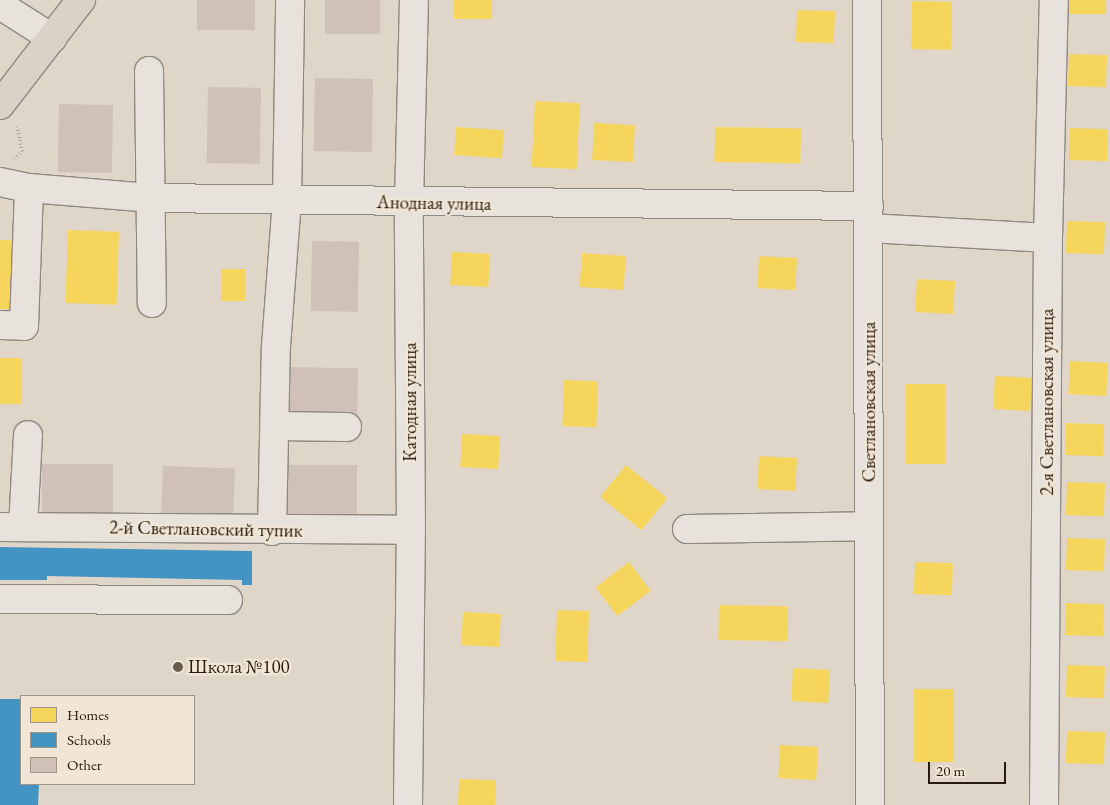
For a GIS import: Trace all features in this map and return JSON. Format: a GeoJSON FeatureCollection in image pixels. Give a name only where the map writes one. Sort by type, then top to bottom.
{"type":"FeatureCollection","features":[{"type":"Feature","properties":{"kind":"main road"},"geometry":{"type":"LineString","coordinates":[[0,105],[80,0]]}},
{"type":"Feature","properties":{"kind":"street"},"geometry":{"type":"LineString","coordinates":[[272,531],[276,426],[276,346],[288,201],[290,0]]}},
{"type":"Feature","properties":{"kind":"street","name":"Катодная улица"},"geometry":{"type":"LineString","coordinates":[[408,805],[411,530],[409,202],[414,0]]}},
{"type":"Feature","properties":{"kind":"street","name":"Светлановская улица"},"geometry":{"type":"LineString","coordinates":[[867,0],[870,805]]}},
{"type":"Feature","properties":{"kind":"street","name":"2-я Светлановская улица"},"geometry":{"type":"LineString","coordinates":[[1044,805],[1048,238],[1054,0]]}},
{"type":"Feature","properties":{"kind":"street"},"geometry":{"type":"LineString","coordinates":[[0,5],[52,38]]}},
{"type":"Feature","properties":{"kind":"street"},"geometry":{"type":"LineString","coordinates":[[149,71],[152,303]]}},
{"type":"Feature","properties":{"kind":"street","name":"Анодная улица"},"geometry":{"type":"LineString","coordinates":[[0,182],[29,188],[150,198],[409,202],[869,217],[1048,238]]}},
{"type":"Feature","properties":{"kind":"street"},"geometry":{"type":"LineString","coordinates":[[0,325],[24,326],[29,188]]}},
{"type":"Feature","properties":{"kind":"street"},"geometry":{"type":"LineString","coordinates":[[276,426],[347,427]]}},
{"type":"Feature","properties":{"kind":"street"},"geometry":{"type":"LineString","coordinates":[[12,527],[28,435]]}},
{"type":"Feature","properties":{"kind":"street"},"geometry":{"type":"LineString","coordinates":[[687,529],[869,526]]}},
{"type":"Feature","properties":{"kind":"street","name":"2-й Светлановский тупик"},"geometry":{"type":"LineString","coordinates":[[12,527],[272,531],[411,530]]}},
{"type":"Feature","properties":{"kind":"street"},"geometry":{"type":"LineString","coordinates":[[0,599],[228,600]]}},
{"type":"Feature","properties":{"kind":"building: Homes"},"geometry":{"type":"Polygon","coordinates":[[[454,0],[492,0],[492,19],[454,19],[454,0]]]}},
{"type":"Feature","properties":{"kind":"building: Homes"},"geometry":{"type":"Polygon","coordinates":[[[1068,0],[1106,0],[1106,14],[1068,14],[1068,0]]]}},
{"type":"Feature","properties":{"kind":"building: Homes"},"geometry":{"type":"Polygon","coordinates":[[[912,1],[952,2],[951,50],[911,49],[912,1]]]}},
{"type":"Feature","properties":{"kind":"building: Homes"},"geometry":{"type":"Polygon","coordinates":[[[797,10],[835,11],[834,43],[796,42],[797,10]]]}},
{"type":"Feature","properties":{"kind":"building: Homes"},"geometry":{"type":"Polygon","coordinates":[[[1069,54],[1107,55],[1106,87],[1068,86],[1069,54]]]}},
{"type":"Feature","properties":{"kind":"building: Homes"},"geometry":{"type":"Polygon","coordinates":[[[535,101],[580,103],[576,169],[532,167],[535,101]]]}},
{"type":"Feature","properties":{"kind":"building: Homes"},"geometry":{"type":"Polygon","coordinates":[[[594,123],[635,125],[633,162],[592,160],[594,123]]]}},
{"type":"Feature","properties":{"kind":"building: Homes"},"geometry":{"type":"Polygon","coordinates":[[[456,127],[504,130],[502,158],[454,155],[456,127]]]}},
{"type":"Feature","properties":{"kind":"building: Homes"},"geometry":{"type":"Polygon","coordinates":[[[715,127],[801,129],[800,163],[714,162],[715,127]]]}},
{"type":"Feature","properties":{"kind":"building: Homes"},"geometry":{"type":"Polygon","coordinates":[[[1070,128],[1108,129],[1107,161],[1069,160],[1070,128]]]}},
{"type":"Feature","properties":{"kind":"building: Homes"},"geometry":{"type":"Polygon","coordinates":[[[1067,221],[1105,222],[1104,254],[1066,253],[1067,221]]]}},
{"type":"Feature","properties":{"kind":"building: Homes"},"geometry":{"type":"Polygon","coordinates":[[[68,230],[119,232],[116,305],[65,303],[68,230]]]}},
{"type":"Feature","properties":{"kind":"building: Homes"},"geometry":{"type":"Polygon","coordinates":[[[0,240],[25,241],[23,310],[0,309],[0,240]]]}},
{"type":"Feature","properties":{"kind":"building: Homes"},"geometry":{"type":"Polygon","coordinates":[[[452,252],[490,254],[488,287],[450,285],[452,252]]]}},
{"type":"Feature","properties":{"kind":"building: Homes"},"geometry":{"type":"Polygon","coordinates":[[[582,253],[626,256],[624,290],[580,287],[582,253]]]}},
{"type":"Feature","properties":{"kind":"building: Homes"},"geometry":{"type":"Polygon","coordinates":[[[759,256],[797,258],[795,290],[757,288],[759,256]]]}},
{"type":"Feature","properties":{"kind":"building: Homes"},"geometry":{"type":"Polygon","coordinates":[[[221,269],[245,269],[245,301],[221,301],[221,269]]]}},
{"type":"Feature","properties":{"kind":"building: Homes"},"geometry":{"type":"Polygon","coordinates":[[[917,279],[955,281],[953,314],[915,312],[917,279]]]}},
{"type":"Feature","properties":{"kind":"building: Homes"},"geometry":{"type":"Polygon","coordinates":[[[0,358],[22,358],[22,404],[0,404],[0,358]]]}},
{"type":"Feature","properties":{"kind":"building: Homes"},"geometry":{"type":"Polygon","coordinates":[[[1070,361],[1108,363],[1106,396],[1068,394],[1070,361]]]}},
{"type":"Feature","properties":{"kind":"building: Homes"},"geometry":{"type":"Polygon","coordinates":[[[995,376],[1032,378],[1030,411],[993,409],[995,376]]]}},
{"type":"Feature","properties":{"kind":"building: Homes"},"geometry":{"type":"Polygon","coordinates":[[[564,380],[598,381],[596,427],[562,426],[564,380]]]}},
{"type":"Feature","properties":{"kind":"building: Homes"},"geometry":{"type":"Polygon","coordinates":[[[906,384],[945,384],[945,464],[906,464],[906,384]]]}},
{"type":"Feature","properties":{"kind":"building: Homes"},"geometry":{"type":"Polygon","coordinates":[[[1066,423],[1104,424],[1103,456],[1065,455],[1066,423]]]}},
{"type":"Feature","properties":{"kind":"building: Homes"},"geometry":{"type":"Polygon","coordinates":[[[462,434],[500,436],[498,469],[460,467],[462,434]]]}},
{"type":"Feature","properties":{"kind":"building: Homes"},"geometry":{"type":"Polygon","coordinates":[[[759,456],[797,458],[795,491],[757,489],[759,456]]]}},
{"type":"Feature","properties":{"kind":"building: Homes"},"geometry":{"type":"Polygon","coordinates":[[[626,465],[667,498],[641,530],[600,497],[626,465]]]}},
{"type":"Feature","properties":{"kind":"building: Homes"},"geometry":{"type":"Polygon","coordinates":[[[1067,482],[1105,483],[1104,516],[1066,515],[1067,482]]]}},
{"type":"Feature","properties":{"kind":"building: Homes"},"geometry":{"type":"Polygon","coordinates":[[[1067,538],[1105,539],[1104,571],[1066,570],[1067,538]]]}},
{"type":"Feature","properties":{"kind":"building: Homes"},"geometry":{"type":"Polygon","coordinates":[[[629,562],[651,591],[617,616],[595,587],[629,562]]]}},
{"type":"Feature","properties":{"kind":"building: Homes"},"geometry":{"type":"Polygon","coordinates":[[[915,562],[953,563],[952,595],[914,594],[915,562]]]}},
{"type":"Feature","properties":{"kind":"building: Homes"},"geometry":{"type":"Polygon","coordinates":[[[1066,603],[1104,604],[1103,636],[1065,635],[1066,603]]]}},
{"type":"Feature","properties":{"kind":"building: Homes"},"geometry":{"type":"Polygon","coordinates":[[[719,605],[788,606],[787,641],[718,640],[719,605]]]}},
{"type":"Feature","properties":{"kind":"building: Homes"},"geometry":{"type":"Polygon","coordinates":[[[557,610],[589,611],[587,662],[555,661],[557,610]]]}},
{"type":"Feature","properties":{"kind":"building: Homes"},"geometry":{"type":"Polygon","coordinates":[[[463,612],[501,614],[499,647],[461,645],[463,612]]]}},
{"type":"Feature","properties":{"kind":"building: Homes"},"geometry":{"type":"Polygon","coordinates":[[[1067,665],[1105,666],[1104,698],[1066,697],[1067,665]]]}},
{"type":"Feature","properties":{"kind":"building: Homes"},"geometry":{"type":"Polygon","coordinates":[[[793,668],[830,670],[828,703],[791,701],[793,668]]]}},
{"type":"Feature","properties":{"kind":"building: Homes"},"geometry":{"type":"Polygon","coordinates":[[[914,689],[954,689],[954,762],[914,762],[914,689]]]}},
{"type":"Feature","properties":{"kind":"building: Homes"},"geometry":{"type":"Polygon","coordinates":[[[1067,731],[1105,732],[1104,764],[1066,763],[1067,731]]]}},
{"type":"Feature","properties":{"kind":"building: Homes"},"geometry":{"type":"Polygon","coordinates":[[[780,745],[818,747],[816,780],[778,778],[780,745]]]}},
{"type":"Feature","properties":{"kind":"building: Homes"},"geometry":{"type":"Polygon","coordinates":[[[459,779],[496,780],[495,805],[458,805],[459,779]]]}},
{"type":"Feature","properties":{"kind":"building: Schools"},"geometry":{"type":"Polygon","coordinates":[[[0,547],[252,551],[252,585],[242,585],[242,580],[47,576],[47,580],[0,580],[0,547]]]}},
{"type":"Feature","properties":{"kind":"building: Schools"},"geometry":{"type":"Polygon","coordinates":[[[0,699],[20,699],[20,785],[39,785],[38,805],[0,805],[0,699]]]}},
{"type":"Feature","properties":{"kind":"building: Other"},"geometry":{"type":"Polygon","coordinates":[[[197,0],[255,0],[255,30],[197,30],[197,0]]]}},
{"type":"Feature","properties":{"kind":"building: Other"},"geometry":{"type":"Polygon","coordinates":[[[325,0],[380,0],[380,34],[325,34],[325,0]]]}},
{"type":"Feature","properties":{"kind":"building: Other"},"geometry":{"type":"Polygon","coordinates":[[[315,78],[373,79],[372,152],[314,151],[315,78]]]}},
{"type":"Feature","properties":{"kind":"building: Other"},"geometry":{"type":"Polygon","coordinates":[[[208,87],[261,88],[260,164],[207,163],[208,87]]]}},
{"type":"Feature","properties":{"kind":"building: Other"},"geometry":{"type":"Polygon","coordinates":[[[59,104],[113,105],[112,173],[58,172],[59,104]]]}},
{"type":"Feature","properties":{"kind":"building: Other"},"geometry":{"type":"Polygon","coordinates":[[[312,241],[359,242],[358,312],[311,311],[312,241]]]}},
{"type":"Feature","properties":{"kind":"building: Other"},"geometry":{"type":"Polygon","coordinates":[[[286,367],[358,368],[357,417],[285,416],[286,367]]]}},
{"type":"Feature","properties":{"kind":"building: Other"},"geometry":{"type":"Polygon","coordinates":[[[42,464],[113,464],[113,515],[42,515],[42,464]]]}},
{"type":"Feature","properties":{"kind":"building: Other"},"geometry":{"type":"Polygon","coordinates":[[[283,465],[357,465],[357,515],[283,515],[283,465]]]}},
{"type":"Feature","properties":{"kind":"building: Other"},"geometry":{"type":"Polygon","coordinates":[[[163,466],[235,469],[233,520],[161,518],[163,466]]]}},
{"type":"Feature","properties":{"kind":"place","name":"Школа №100"},"geometry":{"type":"Point","coordinates":[178,667]}}]}
